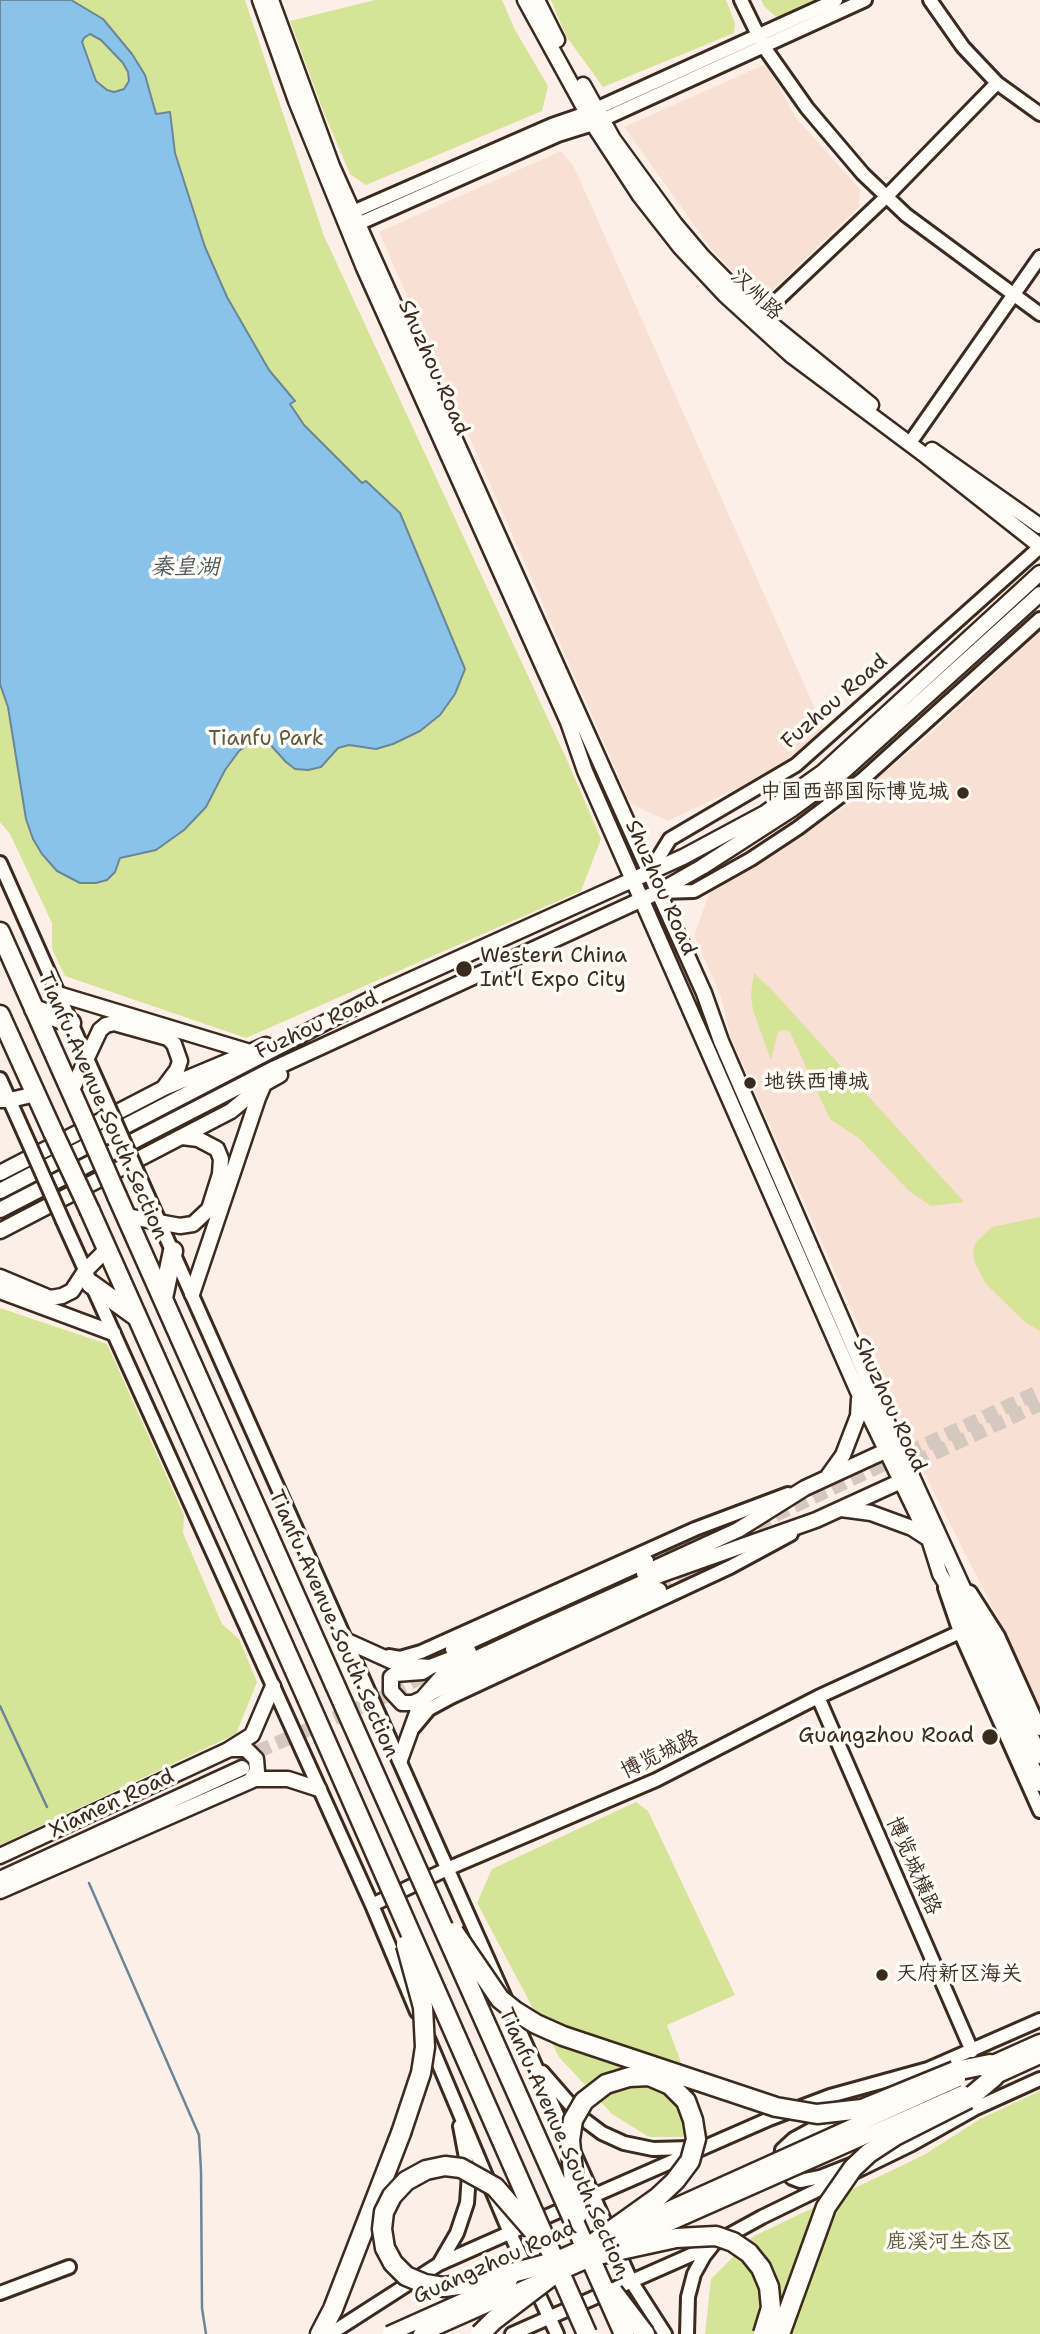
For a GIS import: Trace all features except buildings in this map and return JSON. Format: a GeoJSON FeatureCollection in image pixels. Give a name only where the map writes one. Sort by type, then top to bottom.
{"type":"FeatureCollection","features":[{"type":"Feature","properties":{"kind":"highway","name":"Tianfu Avenue South Section"},"geometry":{"type":"LineString","coordinates":[[0,932],[424,1885],[592,2250],[624,2334]]}},
{"type":"Feature","properties":{"kind":"highway"},"geometry":{"type":"LineString","coordinates":[[34,1009],[71,1023]]}},
{"type":"Feature","properties":{"kind":"highway"},"geometry":{"type":"LineString","coordinates":[[1,1021],[90,1211],[391,1887],[553,2269],[576,2334]]}},
{"type":"Feature","properties":{"kind":"highway"},"geometry":{"type":"LineString","coordinates":[[163,1298],[173,1251]]}},
{"type":"Feature","properties":{"kind":"highway"},"geometry":{"type":"LineString","coordinates":[[88,1277],[138,1318]]}},
{"type":"Feature","properties":{"kind":"highway"},"geometry":{"type":"LineString","coordinates":[[424,1885],[486,1980],[515,2011],[564,2036],[776,2107],[817,2114],[862,2109],[965,2090],[993,2071]]}},
{"type":"Feature","properties":{"kind":"highway"},"geometry":{"type":"LineString","coordinates":[[320,2334],[333,2309],[413,2101],[421,2073],[425,2047],[423,2007],[391,1887]]}},
{"type":"Feature","properties":{"kind":"highway"},"geometry":{"type":"LineString","coordinates":[[780,2334],[827,2207],[853,2168],[869,2153],[993,2071]]}},
{"type":"Feature","properties":{"kind":"highway"},"geometry":{"type":"LineString","coordinates":[[592,2250],[658,2197],[690,2161],[696,2139],[686,2101],[670,2085],[649,2076],[629,2077],[606,2084],[584,2101],[573,2120],[569,2140],[592,2250],[645,2334]]}},
{"type":"Feature","properties":{"kind":"highway"},"geometry":{"type":"LineString","coordinates":[[553,2269],[444,2287],[425,2284],[406,2276],[393,2263],[385,2248],[382,2230],[384,2212],[392,2196],[406,2181],[426,2170],[445,2166],[461,2168],[495,2186],[553,2269],[587,2334]]}},
{"type":"Feature","properties":{"kind":"highway"},"geometry":{"type":"LineString","coordinates":[[592,2250],[677,2238],[716,2236],[733,2242],[749,2253],[761,2268],[769,2287],[771,2308],[763,2334]]}},
{"type":"Feature","properties":{"kind":"highway"},"geometry":{"type":"LineString","coordinates":[[480,2334],[553,2269]]}},
{"type":"Feature","properties":{"kind":"main road","name":"Shuzhou Road"},"geometry":{"type":"LineString","coordinates":[[260,0],[296,101],[704,993],[721,1041],[892,1448],[953,1565],[1040,1756]]}},
{"type":"Feature","properties":{"kind":"main road","name":"Shuzhou Road"},"geometry":{"type":"LineString","coordinates":[[271,0],[350,220],[568,722],[585,771],[859,1394],[892,1448]]}},
{"type":"Feature","properties":{"kind":"main road","name":"汉州路"},"geometry":{"type":"LineString","coordinates":[[525,0],[594,116],[675,225],[757,319],[800,363],[926,456],[1040,546]]}},
{"type":"Feature","properties":{"kind":"main road","name":"汉州路"},"geometry":{"type":"LineString","coordinates":[[537,0],[594,116]]}},
{"type":"Feature","properties":{"kind":"main road","name":"汉州路"},"geometry":{"type":"LineString","coordinates":[[757,319],[914,437],[1040,526]]}},
{"type":"Feature","properties":{"kind":"main road","name":"Fuzhou Road"},"geometry":{"type":"LineString","coordinates":[[0,1192],[382,993],[649,873],[765,813],[823,772],[1040,573]]}},
{"type":"Feature","properties":{"kind":"main road","name":"Fuzhou Road"},"geometry":{"type":"LineString","coordinates":[[0,1210],[275,1068],[657,892],[755,834],[844,771],[1040,594]]}},
{"type":"Feature","properties":{"kind":"main road"},"geometry":{"type":"LineString","coordinates":[[0,1173],[164,1088],[382,993]]}},
{"type":"Feature","properties":{"kind":"main road"},"geometry":{"type":"LineString","coordinates":[[58,994],[250,1052]]}},
{"type":"Feature","properties":{"kind":"main road"},"geometry":{"type":"LineString","coordinates":[[2,1231],[232,1111],[264,1084],[380,1020]]}},
{"type":"Feature","properties":{"kind":"main road"},"geometry":{"type":"LineString","coordinates":[[71,1092],[100,1030],[114,1023],[167,1038],[174,1044],[180,1061],[164,1088]]}},
{"type":"Feature","properties":{"kind":"main road"},"geometry":{"type":"LineString","coordinates":[[192,1294],[264,1084]]}},
{"type":"Feature","properties":{"kind":"main road"},"geometry":{"type":"LineString","coordinates":[[5,1100],[36,1094]]}},
{"type":"Feature","properties":{"kind":"main road"},"geometry":{"type":"LineString","coordinates":[[126,1216],[180,1226],[193,1224],[209,1209],[220,1174],[221,1159],[217,1150],[198,1139],[182,1137]]}},
{"type":"Feature","properties":{"kind":"main road"},"geometry":{"type":"LineString","coordinates":[[0,1277],[50,1298],[72,1291],[88,1277],[107,1249]]}},
{"type":"Feature","properties":{"kind":"main road"},"geometry":{"type":"LineString","coordinates":[[0,1290],[113,1334]]}},
{"type":"Feature","properties":{"kind":"main road"},"geometry":{"type":"LineString","coordinates":[[827,1478],[843,1455],[858,1416],[859,1394]]}},
{"type":"Feature","properties":{"kind":"main road"},"geometry":{"type":"LineString","coordinates":[[659,1590],[409,1704],[402,1703],[391,1691],[391,1677],[395,1674],[422,1672],[738,1530],[805,1488],[892,1448]]}},
{"type":"Feature","properties":{"kind":"main road","name":"Shuzhou Road"},"geometry":{"type":"LineString","coordinates":[[907,1478],[940,1574],[963,1611],[1040,1784]]}},
{"type":"Feature","properties":{"kind":"main road"},"geometry":{"type":"LineString","coordinates":[[400,1760],[422,1699],[445,1673],[660,1576],[816,1520],[907,1478]]}},
{"type":"Feature","properties":{"kind":"main road"},"geometry":{"type":"LineString","coordinates":[[840,1508],[871,1513],[912,1528],[929,1539]]}},
{"type":"Feature","properties":{"kind":"main road"},"geometry":{"type":"LineString","coordinates":[[398,1664],[449,1651],[646,1561]]}},
{"type":"Feature","properties":{"kind":"main road"},"geometry":{"type":"LineString","coordinates":[[347,1641],[398,1664],[430,1667]]}},
{"type":"Feature","properties":{"kind":"main road"},"geometry":{"type":"LineString","coordinates":[[236,1759],[251,1735],[273,1686]]}},
{"type":"Feature","properties":{"kind":"main road"},"geometry":{"type":"LineString","coordinates":[[0,1856],[236,1759],[246,1749],[251,1752],[257,1766],[257,1772],[250,1781]]}},
{"type":"Feature","properties":{"kind":"main road","name":"Xiamen Road"},"geometry":{"type":"LineString","coordinates":[[0,1868],[236,1759]]}},
{"type":"Feature","properties":{"kind":"main road","name":"Xiamen Road"},"geometry":{"type":"LineString","coordinates":[[0,1879],[236,1759]]}},
{"type":"Feature","properties":{"kind":"main road"},"geometry":{"type":"LineString","coordinates":[[0,1891],[250,1781],[288,1779],[319,1789]]}},
{"type":"Feature","properties":{"kind":"main road"},"geometry":{"type":"LineString","coordinates":[[993,2071],[1040,2042]]}},
{"type":"Feature","properties":{"kind":"main road"},"geometry":{"type":"LineString","coordinates":[[993,2071],[1040,2056]]}},
{"type":"Feature","properties":{"kind":"main road","name":"Guangzhou Road"},"geometry":{"type":"LineString","coordinates":[[421,2334],[592,2250],[965,2090]]}},
{"type":"Feature","properties":{"kind":"main road","name":"Guangzhou Road"},"geometry":{"type":"LineString","coordinates":[[389,2334],[553,2269]]}},
{"type":"Feature","properties":{"kind":"street"},"geometry":{"type":"LineString","coordinates":[[741,0],[761,41],[807,108],[886,197],[936,239],[1040,314]]}},
{"type":"Feature","properties":{"kind":"street"},"geometry":{"type":"LineString","coordinates":[[761,41],[836,0]]}},
{"type":"Feature","properties":{"kind":"street"},"geometry":{"type":"LineString","coordinates":[[350,220],[558,135],[594,116],[761,41],[865,0]]}},
{"type":"Feature","properties":{"kind":"street"},"geometry":{"type":"LineString","coordinates":[[930,0],[963,47],[997,83],[1040,114]]}},
{"type":"Feature","properties":{"kind":"street"},"geometry":{"type":"LineString","coordinates":[[757,319],[886,197],[997,83]]}},
{"type":"Feature","properties":{"kind":"street"},"geometry":{"type":"LineString","coordinates":[[914,437],[1040,257]]}},
{"type":"Feature","properties":{"kind":"street","name":"Fuzhou Road"},"geometry":{"type":"LineString","coordinates":[[649,873],[670,839],[796,765],[1040,546]]}},
{"type":"Feature","properties":{"kind":"street","name":"Fuzhou Road"},"geometry":{"type":"LineString","coordinates":[[657,892],[694,891],[751,859],[798,828],[863,779],[1040,619]]}},
{"type":"Feature","properties":{"kind":"street"},"geometry":{"type":"LineString","coordinates":[[0,863],[631,2281],[665,2334]]}},
{"type":"Feature","properties":{"kind":"street"},"geometry":{"type":"LineString","coordinates":[[0,1079],[5,1100],[30,1146],[372,1906],[510,2233],[557,2334]]}},
{"type":"Feature","properties":{"kind":"street"},"geometry":{"type":"LineString","coordinates":[[377,1653],[400,1658],[421,1651],[695,1529],[805,1488]]}},
{"type":"Feature","properties":{"kind":"street"},"geometry":{"type":"LineString","coordinates":[[411,1730],[429,1709],[452,1697],[730,1567],[816,1520]]}},
{"type":"Feature","properties":{"kind":"street"},"geometry":{"type":"LineString","coordinates":[[953,1565],[998,1636],[1040,1729]]}},
{"type":"Feature","properties":{"kind":"street"},"geometry":{"type":"LineString","coordinates":[[940,1574],[960,1632],[1040,1811]]}},
{"type":"Feature","properties":{"kind":"street","name":"博览城路"},"geometry":{"type":"LineString","coordinates":[[372,1906],[447,1869],[656,1780],[818,1697],[960,1632]]}},
{"type":"Feature","properties":{"kind":"street","name":"博览城横路"},"geometry":{"type":"LineString","coordinates":[[818,1697],[972,2051]]}},
{"type":"Feature","properties":{"kind":"street"},"geometry":{"type":"LineString","coordinates":[[330,2334],[439,2264],[708,2145],[830,2096],[928,2068],[1040,2020]]}},
{"type":"Feature","properties":{"kind":"street"},"geometry":{"type":"LineString","coordinates":[[533,2061],[582,2118],[602,2133],[624,2143],[653,2148],[678,2150],[708,2145]]}},
{"type":"Feature","properties":{"kind":"street"},"geometry":{"type":"LineString","coordinates":[[928,2068],[794,2139],[782,2150],[780,2165],[792,2178],[800,2181],[820,2177],[882,2153],[965,2090],[1040,2079]]}},
{"type":"Feature","properties":{"kind":"street"},"geometry":{"type":"LineString","coordinates":[[512,2334],[716,2242],[912,2144],[965,2090]]}},
{"type":"Feature","properties":{"kind":"street"},"geometry":{"type":"LineString","coordinates":[[439,2264],[457,2233],[467,2203],[469,2174],[455,2102]]}},
{"type":"Feature","properties":{"kind":"street"},"geometry":{"type":"LineString","coordinates":[[687,2334],[688,2297],[694,2274],[716,2242]]}},
{"type":"Feature","properties":{"kind":"street"},"geometry":{"type":"LineString","coordinates":[[0,2293],[69,2267]]}},
{"type":"Feature","properties":{"kind":"shaded area"},"geometry":{"type":"Polygon","coordinates":[[[766,64],[796,118],[860,189],[859,207],[761,301],[712,250],[624,127],[766,64]]]}},
{"type":"Feature","properties":{"kind":"shaded area"},"geometry":{"type":"Polygon","coordinates":[[[561,151],[574,167],[824,729],[778,769],[668,821],[631,804],[379,232],[561,151]]]}},
{"type":"Feature","properties":{"kind":"shaded area"},"geometry":{"type":"Polygon","coordinates":[[[1040,631],[1040,1710],[997,1616],[923,1471],[730,1035],[721,997],[694,935],[710,892],[770,857],[847,805],[939,726],[1040,631]]]}},
{"type":"Feature","properties":{"kind":"green space","name":"Tianfu Park"},"geometry":{"type":"Polygon","coordinates":[[[0,0],[245,0],[324,236],[601,839],[581,891],[246,1038],[65,976],[52,949],[52,923],[10,834],[0,822],[0,0]]]}},
{"type":"Feature","properties":{"kind":"green space"},"geometry":{"type":"Polygon","coordinates":[[[375,0],[502,0],[515,30],[548,86],[542,111],[366,185],[350,174],[290,21],[375,0]]]}},
{"type":"Feature","properties":{"kind":"green space"},"geometry":{"type":"Polygon","coordinates":[[[551,0],[726,0],[735,23],[734,33],[603,87],[566,36],[551,0]]]}},
{"type":"Feature","properties":{"kind":"green space"},"geometry":{"type":"Polygon","coordinates":[[[761,0],[814,0],[777,18],[761,0]]]}},
{"type":"Feature","properties":{"kind":"green space"},"geometry":{"type":"Polygon","coordinates":[[[754,973],[964,1202],[931,1206],[908,1190],[860,1139],[830,1119],[790,1032],[778,1032],[771,1060],[753,1010],[751,994],[754,973]]]}},
{"type":"Feature","properties":{"kind":"green space"},"geometry":{"type":"Polygon","coordinates":[[[1040,1217],[1040,1331],[1025,1322],[986,1284],[975,1263],[973,1250],[976,1242],[992,1227],[1040,1217]]]}},
{"type":"Feature","properties":{"kind":"green space"},"geometry":{"type":"Polygon","coordinates":[[[0,1308],[107,1344],[184,1515],[183,1533],[222,1624],[239,1639],[257,1682],[236,1734],[0,1845],[0,1308]]]}},
{"type":"Feature","properties":{"kind":"green space"},"geometry":{"type":"Polygon","coordinates":[[[636,1802],[648,1811],[735,1995],[667,2025],[709,2137],[649,2137],[612,2114],[559,2057],[477,1903],[492,1869],[636,1802]]]}},
{"type":"Feature","properties":{"kind":"green space","name":"鹿溪河生态区"},"geometry":{"type":"Polygon","coordinates":[[[1040,2091],[1040,2334],[705,2334],[711,2279],[754,2236],[924,2155],[980,2119],[1040,2091]]]}},
{"type":"Feature","properties":{"kind":"water","name":"秦皇湖"},"geometry":{"type":"Polygon","coordinates":[[[0,0],[71,0],[103,19],[132,54],[145,75],[156,114],[170,112],[175,153],[205,247],[227,297],[269,370],[295,401],[290,404],[304,425],[362,483],[366,481],[400,513],[465,669],[455,694],[440,715],[420,731],[393,744],[376,749],[349,745],[338,748],[321,767],[308,770],[295,769],[266,740],[253,741],[239,751],[225,770],[206,807],[184,830],[156,850],[120,858],[115,872],[107,880],[96,883],[80,883],[57,871],[33,839],[26,819],[8,707],[0,684],[0,0]],[[90,34],[82,42],[96,81],[114,92],[124,89],[129,81],[128,72],[101,40],[90,34]]]}},
{"type":"Feature","properties":{"kind":"waterway"},"geometry":{"type":"LineString","coordinates":[[0,1706],[47,1807]]}},
{"type":"Feature","properties":{"kind":"waterway"},"geometry":{"type":"LineString","coordinates":[[89,1883],[199,2135],[202,2308],[206,2334]]}},
{"type":"Feature","properties":{"kind":"tunnel"},"geometry":{"type":"LineString","coordinates":[[756,1524],[1040,1391]]}},
{"type":"Feature","properties":{"kind":"tunnel"},"geometry":{"type":"LineString","coordinates":[[896,1471],[1040,1404]]}},
{"type":"Feature","properties":{"kind":"tunnel"},"geometry":{"type":"LineString","coordinates":[[646,1561],[691,1545]]}},
{"type":"Feature","properties":{"kind":"tunnel"},"geometry":{"type":"LineString","coordinates":[[659,1590],[710,1561]]}},
{"type":"Feature","properties":{"kind":"tunnel"},"geometry":{"type":"LineString","coordinates":[[459,1658],[501,1639]]}},
{"type":"Feature","properties":{"kind":"tunnel"},"geometry":{"type":"LineString","coordinates":[[238,1760],[386,1696],[432,1671]]}},
{"type":"Feature","properties":{"kind":"place","name":"中国西部国际博览城"},"geometry":{"type":"Point","coordinates":[963,793]}},
{"type":"Feature","properties":{"kind":"place","name":"Western China Int'l Expo City"},"geometry":{"type":"Point","coordinates":[464,969]}},
{"type":"Feature","properties":{"kind":"place","name":"地铁西博城"},"geometry":{"type":"Point","coordinates":[750,1083]}},
{"type":"Feature","properties":{"kind":"place","name":"Guangzhou Road"},"geometry":{"type":"Point","coordinates":[990,1737]}},
{"type":"Feature","properties":{"kind":"place","name":"天府新区海关"},"geometry":{"type":"Point","coordinates":[882,1975]}}]}
